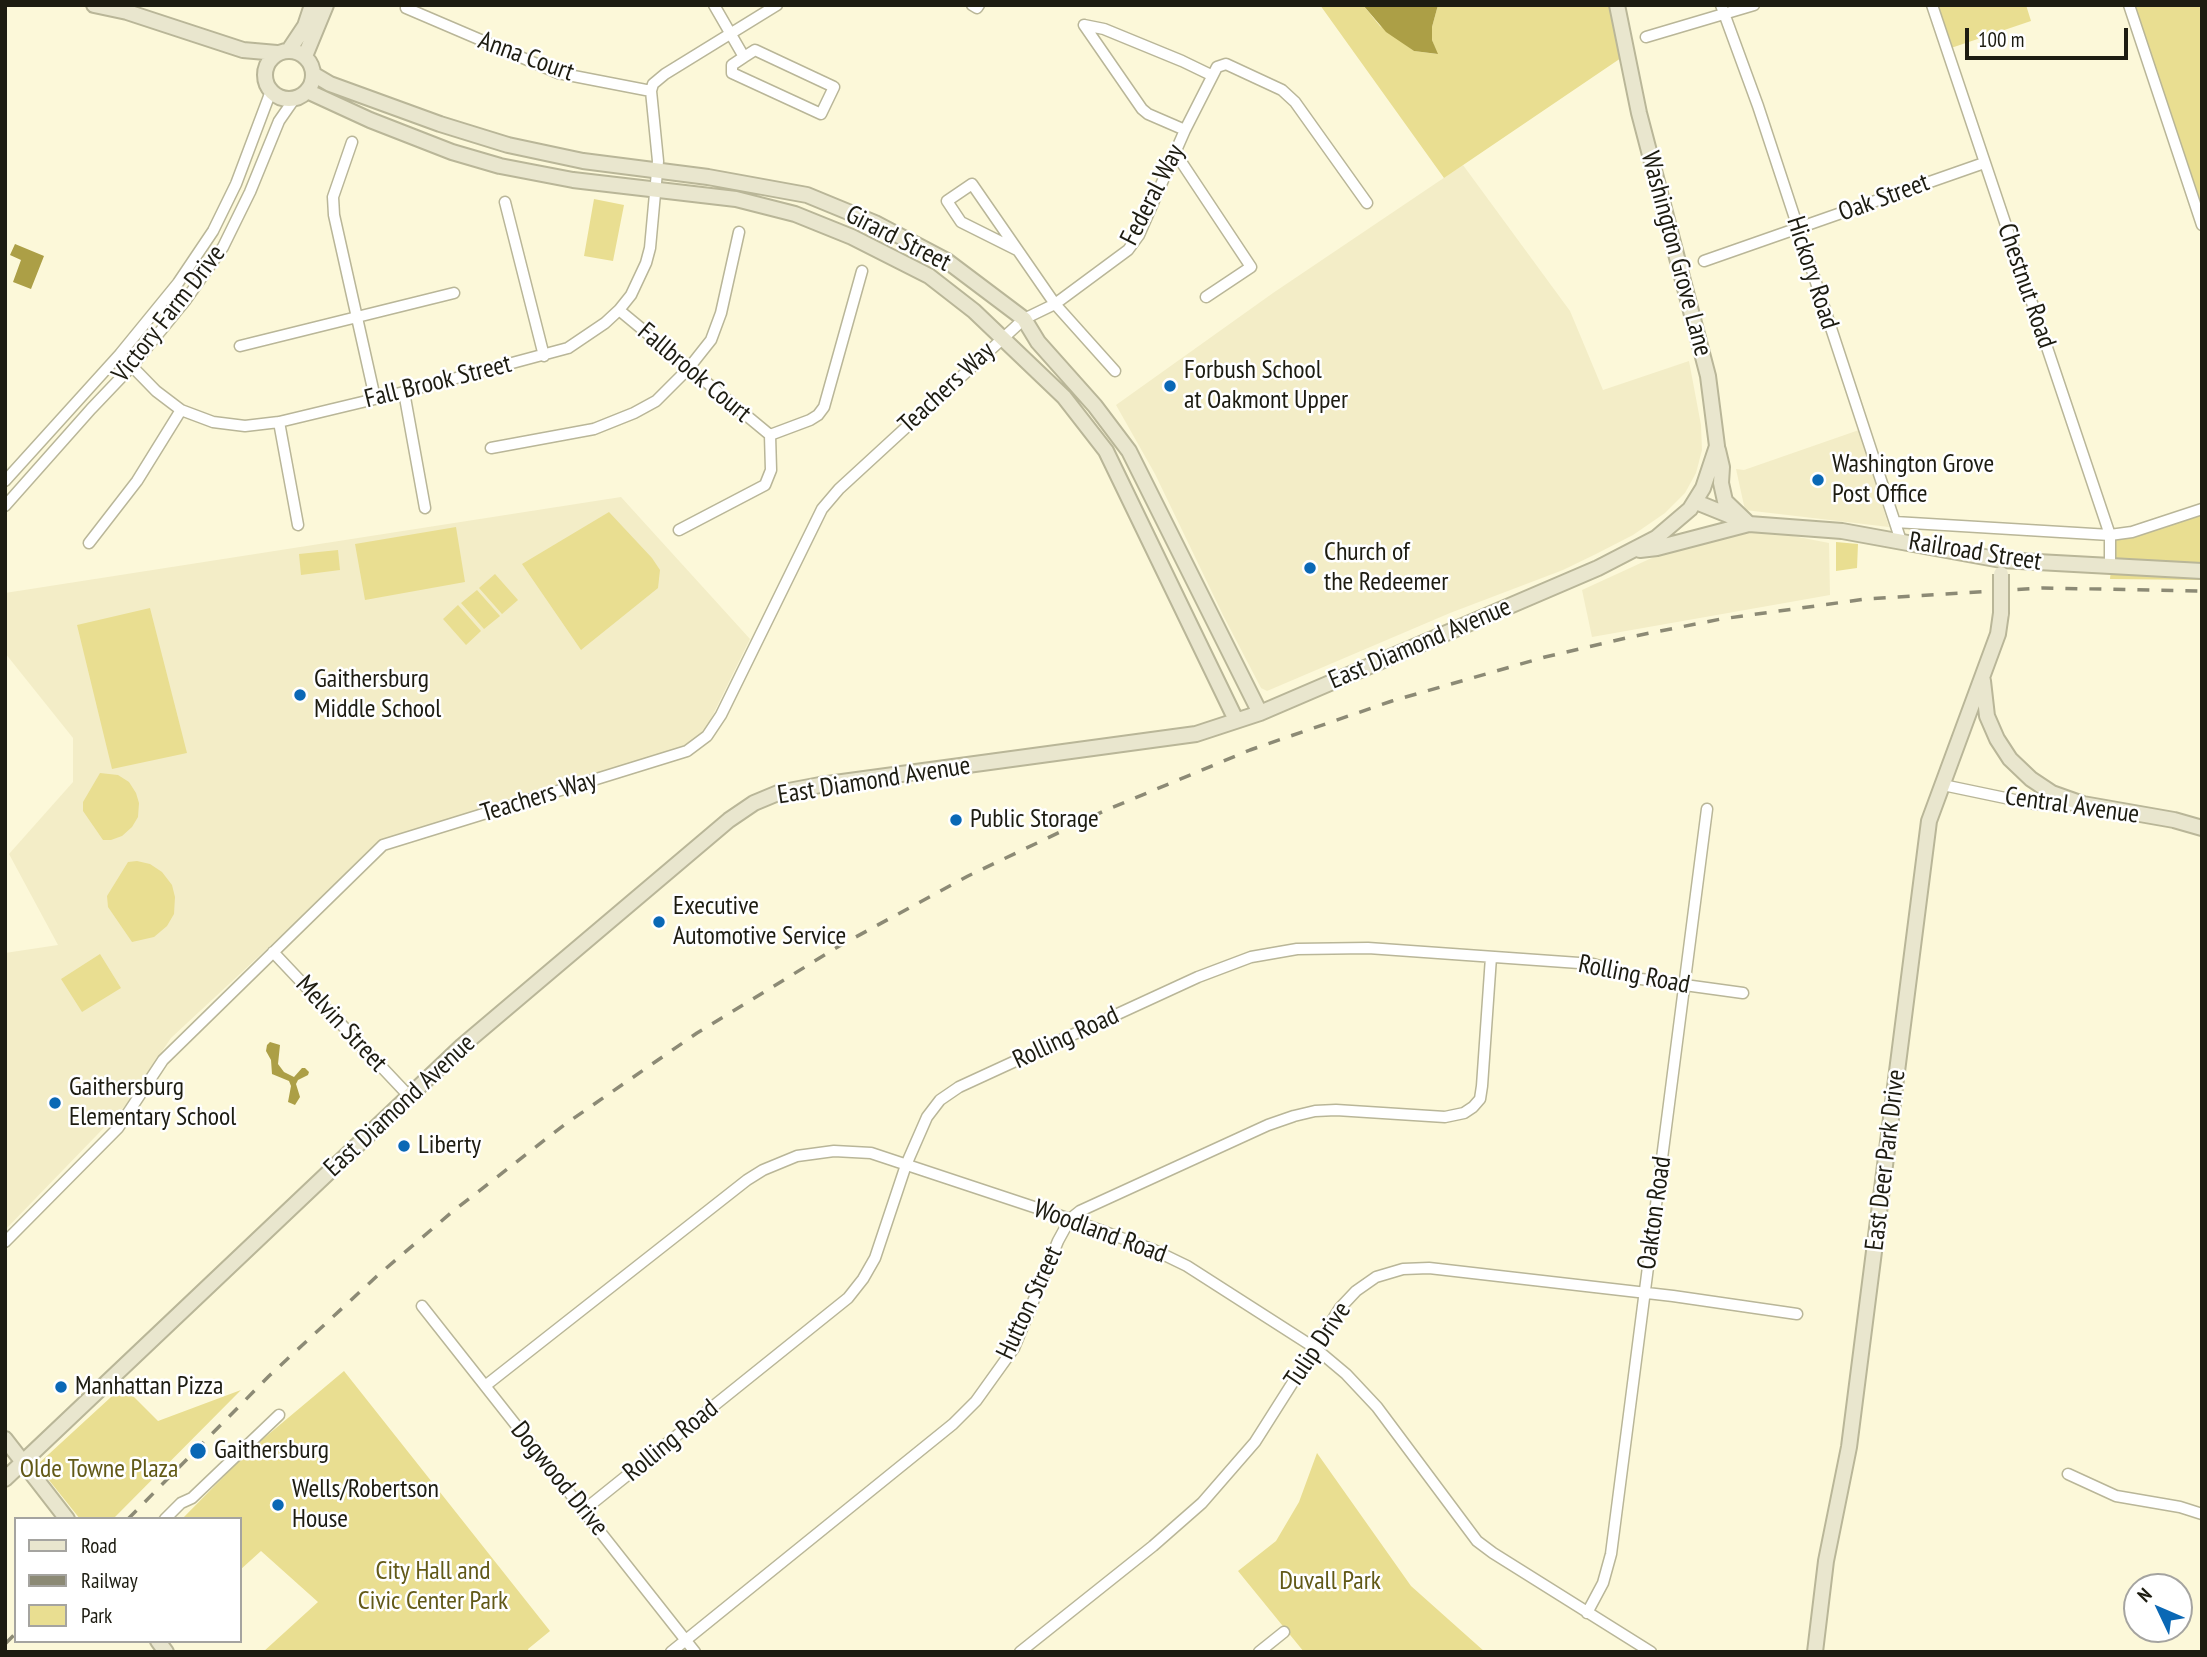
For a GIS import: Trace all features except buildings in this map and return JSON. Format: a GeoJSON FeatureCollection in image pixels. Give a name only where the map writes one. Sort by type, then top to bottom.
{"type":"FeatureCollection","features":[{"type":"Feature","properties":{"kind":"street"},"geometry":{"type":"LineString","coordinates":[[94,5],[127,12],[243,50],[305,56],[311,64],[312,83],[301,95],[282,98],[271,91],[265,77],[243,50]]}},
{"type":"Feature","properties":{"kind":"street"},"geometry":{"type":"LineString","coordinates":[[265,77],[268,62],[283,52],[305,26],[312,5]]}},
{"type":"Feature","properties":{"kind":"street"},"geometry":{"type":"LineString","coordinates":[[305,56],[326,5]]}},
{"type":"Feature","properties":{"kind":"street"},"geometry":{"type":"LineString","coordinates":[[714,5],[744,57]]}},
{"type":"Feature","properties":{"kind":"street"},"geometry":{"type":"LineString","coordinates":[[652,91],[657,79],[777,5]]}},
{"type":"Feature","properties":{"kind":"street"},"geometry":{"type":"LineString","coordinates":[[972,5],[977,8],[979,5]]}},
{"type":"Feature","properties":{"kind":"street","name":"Washington Grove Lane"},"geometry":{"type":"LineString","coordinates":[[1617,5],[1639,113],[1708,376],[1717,446],[1713,463],[1693,505]]}},
{"type":"Feature","properties":{"kind":"street"},"geometry":{"type":"LineString","coordinates":[[1646,37],[1723,10],[1755,5]]}},
{"type":"Feature","properties":{"kind":"street","name":"Chestnut Road"},"geometry":{"type":"LineString","coordinates":[[1932,5],[2110,535],[2110,568]]}},
{"type":"Feature","properties":{"kind":"street"},"geometry":{"type":"LineString","coordinates":[[2129,5],[2202,225]]}},
{"type":"Feature","properties":{"kind":"street","name":"Anna Court"},"geometry":{"type":"LineString","coordinates":[[406,8],[558,73],[652,91]]}},
{"type":"Feature","properties":{"kind":"street","name":"Hickory Road"},"geometry":{"type":"LineString","coordinates":[[1723,10],[1743,61],[1901,541]]}},
{"type":"Feature","properties":{"kind":"street"},"geometry":{"type":"LineString","coordinates":[[1185,130],[1142,109],[1084,24],[1214,71],[1226,64],[1282,90],[1295,102],[1367,203]]}},
{"type":"Feature","properties":{"kind":"street"},"geometry":{"type":"LineString","coordinates":[[755,50],[834,87],[821,114],[732,73],[732,65],[744,57],[755,50]]}},
{"type":"Feature","properties":{"kind":"street","name":"Federal Way"},"geometry":{"type":"LineString","coordinates":[[1024,319],[1055,304],[1128,250],[1139,235],[1214,71]]}},
{"type":"Feature","properties":{"kind":"street","name":"Girard Street"},"geometry":{"type":"LineString","coordinates":[[313,74],[330,84],[404,111],[508,145],[583,161],[754,184],[807,195],[874,223],[947,261],[1024,319],[1038,342],[1086,395],[1129,451],[1260,713]]}},
{"type":"Feature","properties":{"kind":"street","name":"Victory Farm Drive"},"geometry":{"type":"LineString","coordinates":[[5,481],[120,354],[178,283],[213,230],[236,184],[271,91]]}},
{"type":"Feature","properties":{"kind":"street","name":"Fall Brook Street"},"geometry":{"type":"LineString","coordinates":[[120,354],[156,391],[181,410],[213,422],[245,426],[279,422],[404,392],[568,348],[589,335],[619,310],[631,295],[646,263],[658,148],[652,91]]}},
{"type":"Feature","properties":{"kind":"street","name":"Girard Street"},"geometry":{"type":"LineString","coordinates":[[301,95],[452,152],[500,166],[573,180],[736,199],[795,214],[852,237],[929,276],[974,311],[1064,397],[1106,451],[1236,720]]}},
{"type":"Feature","properties":{"kind":"street","name":"Victory Farm Drive"},"geometry":{"type":"LineString","coordinates":[[5,506],[132,366],[185,300],[223,247],[250,192],[279,121],[301,95]]}},
{"type":"Feature","properties":{"kind":"street"},"geometry":{"type":"LineString","coordinates":[[352,142],[333,197],[334,215],[375,398]]}},
{"type":"Feature","properties":{"kind":"street"},"geometry":{"type":"LineString","coordinates":[[1175,155],[1251,267],[1206,298]]}},
{"type":"Feature","properties":{"kind":"street","name":"Oak Street"},"geometry":{"type":"LineString","coordinates":[[1703,261],[1984,163]]}},
{"type":"Feature","properties":{"kind":"street"},"geometry":{"type":"LineString","coordinates":[[1017,250],[961,222],[947,201],[972,184],[1055,304],[1115,371]]}},
{"type":"Feature","properties":{"kind":"street"},"geometry":{"type":"LineString","coordinates":[[505,202],[544,356]]}},
{"type":"Feature","properties":{"kind":"street"},"geometry":{"type":"LineString","coordinates":[[491,448],[594,429],[656,401],[688,369],[711,340],[721,313],[739,232]]}},
{"type":"Feature","properties":{"kind":"street"},"geometry":{"type":"LineString","coordinates":[[679,530],[765,485],[771,470],[770,435],[810,420],[824,407],[862,271]]}},
{"type":"Feature","properties":{"kind":"street"},"geometry":{"type":"LineString","coordinates":[[240,346],[454,293]]}},
{"type":"Feature","properties":{"kind":"street","name":"Fallbrook Court"},"geometry":{"type":"LineString","coordinates":[[619,310],[770,435]]}},
{"type":"Feature","properties":{"kind":"street","name":"Teachers Way"},"geometry":{"type":"LineString","coordinates":[[5,1242],[118,1128],[163,1060],[383,845],[687,751],[707,736],[721,715],[822,509],[839,489],[1024,319]]}},
{"type":"Feature","properties":{"kind":"street"},"geometry":{"type":"LineString","coordinates":[[404,392],[425,508]]}},
{"type":"Feature","properties":{"kind":"street"},"geometry":{"type":"LineString","coordinates":[[89,543],[137,481],[181,410]]}},
{"type":"Feature","properties":{"kind":"street"},"geometry":{"type":"LineString","coordinates":[[279,422],[298,525]]}},
{"type":"Feature","properties":{"kind":"street"},"geometry":{"type":"LineString","coordinates":[[1632,552],[1744,525],[1725,501],[1717,446]]}},
{"type":"Feature","properties":{"kind":"street","name":"East Diamond Avenue"},"geometry":{"type":"LineString","coordinates":[[5,1479],[462,1046],[729,820],[754,803],[778,793],[820,785],[1196,734],[1260,713],[1632,552],[1656,538],[1693,505]]}},
{"type":"Feature","properties":{"kind":"street","name":"Railroad Street"},"geometry":{"type":"LineString","coordinates":[[1693,505],[1744,525],[1842,531],[1901,541],[2001,567],[2202,571]]}},
{"type":"Feature","properties":{"kind":"street"},"geometry":{"type":"LineString","coordinates":[[1895,522],[2110,535],[2132,532],[2202,509]]}},
{"type":"Feature","properties":{"kind":"street","name":"East Deer Park Drive"},"geometry":{"type":"LineString","coordinates":[[1815,1652],[1826,1561],[1850,1435],[1929,821],[1997,634],[2001,613],[2001,567]]}},
{"type":"Feature","properties":{"kind":"street","name":"East Deer Park Drive"},"geometry":{"type":"LineString","coordinates":[[1982,675],[1987,716],[2010,759],[2031,779],[2052,793],[2083,804]]}},
{"type":"Feature","properties":{"kind":"street","name":"Central Avenue"},"geometry":{"type":"LineString","coordinates":[[1943,785],[2034,804],[2083,804],[2174,820],[2202,828]]}},
{"type":"Feature","properties":{"kind":"street","name":"Oakton Road"},"geometry":{"type":"LineString","coordinates":[[1587,1613],[1603,1583],[1611,1554],[1707,809]]}},
{"type":"Feature","properties":{"kind":"street","name":"Rolling Road"},"geometry":{"type":"LineString","coordinates":[[584,1510],[848,1298],[863,1279],[874,1258],[906,1165],[927,1117],[940,1100],[960,1087],[1198,977],[1241,961],[1297,948],[1368,948],[1593,964],[1641,979],[1744,993]]}},
{"type":"Feature","properties":{"kind":"street","name":"Melvin Street"},"geometry":{"type":"LineString","coordinates":[[273,952],[409,1096]]}},
{"type":"Feature","properties":{"kind":"street","name":"Hutton Street"},"geometry":{"type":"LineString","coordinates":[[671,1652],[953,1424],[976,1401],[1014,1348],[1058,1241],[1070,1219],[1092,1205],[1268,1125],[1294,1116],[1336,1110],[1445,1117],[1464,1113],[1473,1107],[1482,1086],[1491,957]]}},
{"type":"Feature","properties":{"kind":"street","name":"Woodland Road"},"geometry":{"type":"LineString","coordinates":[[485,1386],[763,1170],[797,1156],[834,1150],[871,1153],[1070,1219],[1154,1250],[1187,1266],[1315,1348],[1346,1374],[1377,1407],[1477,1541],[1651,1652]]}},
{"type":"Feature","properties":{"kind":"street","name":"Tulip Drive"},"geometry":{"type":"LineString","coordinates":[[1020,1652],[1153,1546],[1202,1503],[1255,1442],[1340,1308],[1356,1291],[1376,1277],[1403,1269],[1429,1268],[1797,1314]]}},
{"type":"Feature","properties":{"kind":"street","name":"Dogwood Drive"},"geometry":{"type":"LineString","coordinates":[[422,1306],[695,1652]]}},
{"type":"Feature","properties":{"kind":"street"},"geometry":{"type":"LineString","coordinates":[[167,1517],[181,1503],[192,1498],[279,1415]]}},
{"type":"Feature","properties":{"kind":"street"},"geometry":{"type":"LineString","coordinates":[[5,1440],[65,1517]]}},
{"type":"Feature","properties":{"kind":"street"},"geometry":{"type":"LineString","coordinates":[[2068,1475],[2116,1496],[2180,1507],[2202,1514]]}},
{"type":"Feature","properties":{"kind":"street"},"geometry":{"type":"LineString","coordinates":[[1259,1652],[1284,1632]]}},
{"type":"Feature","properties":{"kind":"shaded area"},"geometry":{"type":"Polygon","coordinates":[[[1363,5],[1438,5],[1432,27],[1432,40],[1438,54],[1414,51],[1386,32],[1363,5]]]}},
{"type":"Feature","properties":{"kind":"shaded area"},"geometry":{"type":"Polygon","coordinates":[[[1463,165],[1570,311],[1603,390],[1689,361],[1701,425],[1702,450],[1696,473],[1685,493],[1665,513],[1633,535],[1596,554],[1267,691],[1261,688],[1155,474],[1116,405],[1273,293],[1463,165]]]}},
{"type":"Feature","properties":{"kind":"shaded area"},"geometry":{"type":"Polygon","coordinates":[[[15,244],[44,256],[31,289],[13,282],[21,260],[10,255],[15,244]]]}},
{"type":"Feature","properties":{"kind":"shaded area"},"geometry":{"type":"Polygon","coordinates":[[[1859,430],[1889,527],[1745,510],[1736,469],[1744,470],[1859,430]]]}},
{"type":"Feature","properties":{"kind":"shaded area"},"geometry":{"type":"Polygon","coordinates":[[[621,497],[750,639],[704,733],[686,747],[385,839],[171,1038],[125,1106],[5,1230],[5,953],[58,945],[9,854],[73,782],[73,738],[5,653],[5,593],[621,497]]]}},
{"type":"Feature","properties":{"kind":"shaded area"},"geometry":{"type":"Polygon","coordinates":[[[1751,532],[1783,534],[1829,543],[1830,595],[1592,637],[1582,590],[1680,545],[1751,532]]]}},
{"type":"Feature","properties":{"kind":"shaded area"},"geometry":{"type":"Polygon","coordinates":[[[270,1042],[280,1045],[278,1064],[284,1072],[294,1077],[302,1068],[309,1072],[296,1084],[300,1097],[295,1105],[288,1102],[291,1086],[289,1081],[272,1074],[271,1060],[266,1051],[270,1042]]]}},
{"type":"Feature","properties":{"kind":"green space"},"geometry":{"type":"Polygon","coordinates":[[[1320,5],[1363,5],[1380,26],[1414,51],[1437,54],[1432,40],[1432,27],[1438,5],[1611,5],[1621,58],[1444,178],[1320,5]]]}},
{"type":"Feature","properties":{"kind":"green space"},"geometry":{"type":"Polygon","coordinates":[[[1933,5],[2026,5],[2031,21],[1948,49],[1933,5]]]}},
{"type":"Feature","properties":{"kind":"green space"},"geometry":{"type":"Polygon","coordinates":[[[2131,5],[2202,5],[2202,222],[2131,5]]]}},
{"type":"Feature","properties":{"kind":"green space"},"geometry":{"type":"Polygon","coordinates":[[[594,199],[624,205],[613,261],[584,256],[594,199]]]}},
{"type":"Feature","properties":{"kind":"green space"},"geometry":{"type":"Polygon","coordinates":[[[609,512],[660,570],[658,588],[581,650],[522,564],[609,512]]]}},
{"type":"Feature","properties":{"kind":"green space"},"geometry":{"type":"Polygon","coordinates":[[[2202,512],[2202,580],[2110,579],[2114,540],[2202,512]]]}},
{"type":"Feature","properties":{"kind":"green space"},"geometry":{"type":"Polygon","coordinates":[[[456,527],[465,582],[365,600],[355,544],[456,527]]]}},
{"type":"Feature","properties":{"kind":"green space"},"geometry":{"type":"Polygon","coordinates":[[[1836,542],[1858,544],[1857,568],[1836,571],[1836,542]]]}},
{"type":"Feature","properties":{"kind":"green space"},"geometry":{"type":"Polygon","coordinates":[[[338,550],[340,570],[301,575],[299,554],[338,550]]]}},
{"type":"Feature","properties":{"kind":"green space"},"geometry":{"type":"Polygon","coordinates":[[[495,574],[518,600],[502,614],[479,588],[495,574]]]}},
{"type":"Feature","properties":{"kind":"green space"},"geometry":{"type":"Polygon","coordinates":[[[477,590],[500,616],[484,629],[461,603],[477,590]]]}},
{"type":"Feature","properties":{"kind":"green space"},"geometry":{"type":"Polygon","coordinates":[[[458,605],[481,631],[466,645],[443,619],[458,605]]]}},
{"type":"Feature","properties":{"kind":"green space"},"geometry":{"type":"Polygon","coordinates":[[[150,608],[187,753],[112,769],[77,625],[150,608]]]}},
{"type":"Feature","properties":{"kind":"green space"},"geometry":{"type":"Polygon","coordinates":[[[100,773],[118,775],[129,782],[139,803],[138,817],[132,827],[122,836],[111,840],[103,840],[83,811],[83,802],[100,773]]]}},
{"type":"Feature","properties":{"kind":"green space"},"geometry":{"type":"Polygon","coordinates":[[[128,862],[150,864],[162,872],[172,885],[175,897],[174,914],[167,926],[154,937],[132,942],[108,907],[107,896],[128,862]]]}},
{"type":"Feature","properties":{"kind":"green space"},"geometry":{"type":"Polygon","coordinates":[[[100,954],[121,988],[82,1012],[61,979],[100,954]]]}},
{"type":"Feature","properties":{"kind":"green space","name":"City Hall and Civic Center Park"},"geometry":{"type":"Polygon","coordinates":[[[344,1371],[550,1631],[528,1649],[529,1652],[263,1652],[318,1602],[261,1551],[242,1568],[242,1517],[184,1517],[251,1449],[344,1371]]]}},
{"type":"Feature","properties":{"kind":"green space","name":"Olde Towne Plaza"},"geometry":{"type":"Polygon","coordinates":[[[123,1386],[158,1421],[241,1390],[115,1517],[78,1517],[37,1465],[123,1386]]]}},
{"type":"Feature","properties":{"kind":"green space","name":"Duvall Park"},"geometry":{"type":"Polygon","coordinates":[[[1317,1453],[1411,1586],[1485,1652],[1304,1652],[1238,1571],[1276,1541],[1299,1502],[1317,1453]]]}},
{"type":"Feature","properties":{"kind":"railway"},"geometry":{"type":"LineString","coordinates":[[130,1517],[269,1376],[377,1276],[452,1212],[564,1125],[697,1033],[841,945],[968,876],[1104,811],[1250,750],[1392,701],[1545,657],[1635,636],[1721,619],[1866,599],[2043,588],[2202,591]]}},
{"type":"Feature","properties":{"kind":"railway"},"geometry":{"type":"LineString","coordinates":[[5,1644],[14,1635]]}},
{"type":"Feature","properties":{"kind":"place","name":"Forbush School at Oakmont Upper"},"geometry":{"type":"Point","coordinates":[1170,386]}},
{"type":"Feature","properties":{"kind":"place","name":"Washington Grove Post Office"},"geometry":{"type":"Point","coordinates":[1818,480]}},
{"type":"Feature","properties":{"kind":"place","name":"Church of the Redeemer"},"geometry":{"type":"Point","coordinates":[1310,568]}},
{"type":"Feature","properties":{"kind":"place","name":"Gaithersburg Middle School"},"geometry":{"type":"Point","coordinates":[300,695]}},
{"type":"Feature","properties":{"kind":"place","name":"Public Storage"},"geometry":{"type":"Point","coordinates":[956,820]}},
{"type":"Feature","properties":{"kind":"place","name":"Executive Automotive Service"},"geometry":{"type":"Point","coordinates":[659,922]}},
{"type":"Feature","properties":{"kind":"place","name":"Gaithersburg Elementary School"},"geometry":{"type":"Point","coordinates":[55,1103]}},
{"type":"Feature","properties":{"kind":"place","name":"Liberty"},"geometry":{"type":"Point","coordinates":[404,1146]}},
{"type":"Feature","properties":{"kind":"place","name":"Manhattan Pizza"},"geometry":{"type":"Point","coordinates":[61,1387]}},
{"type":"Feature","properties":{"kind":"place","name":"Gaithersburg"},"geometry":{"type":"Point","coordinates":[198,1451]}},
{"type":"Feature","properties":{"kind":"place","name":"Wells/Robertson House"},"geometry":{"type":"Point","coordinates":[278,1505]}}]}
